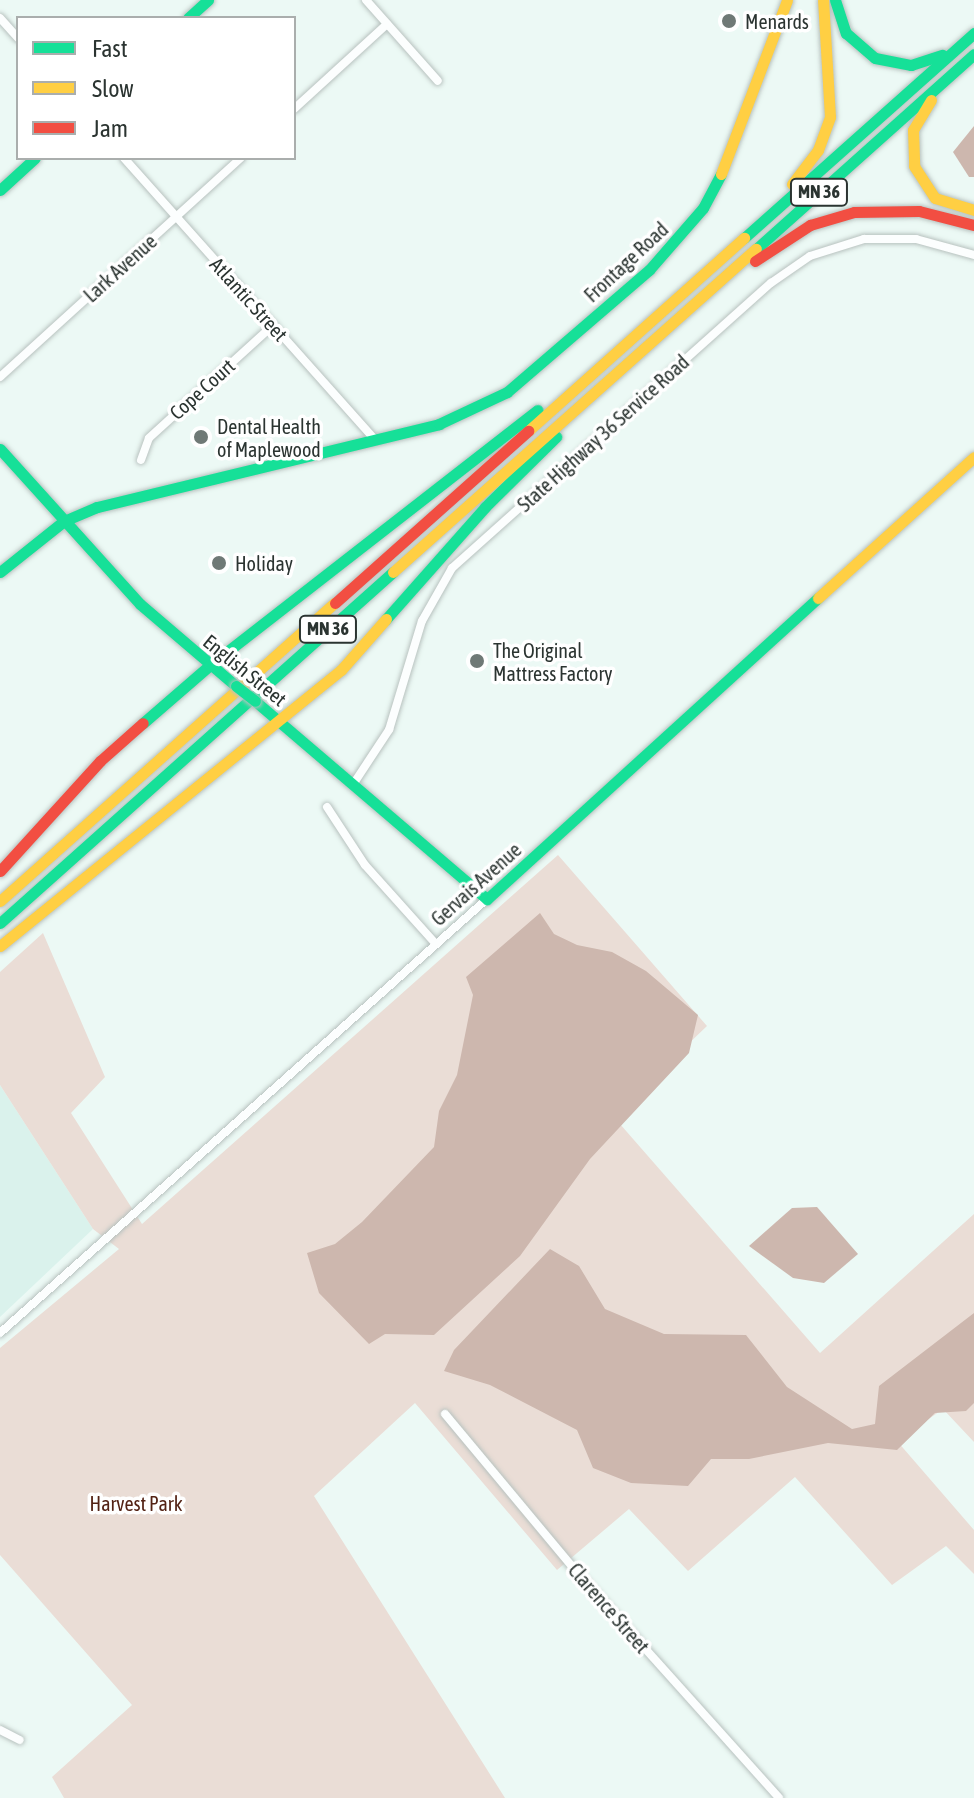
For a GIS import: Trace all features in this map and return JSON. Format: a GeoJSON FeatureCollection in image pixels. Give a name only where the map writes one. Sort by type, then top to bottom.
{"type":"FeatureCollection","features":[{"type":"Feature","properties":{"kind":"main road"},"geometry":{"type":"LineString","coordinates":[[190,16],[208,0]]}},
{"type":"Feature","properties":{"kind":"main road","name":"Frontage Road"},"geometry":{"type":"LineString","coordinates":[[0,572],[64,521],[123,499],[447,422],[490,402],[667,252],[725,170],[787,0]]}},
{"type":"Feature","properties":{"kind":"main road"},"geometry":{"type":"LineString","coordinates":[[743,238],[808,165],[825,133],[832,90],[823,0]]}},
{"type":"Feature","properties":{"kind":"main road"},"geometry":{"type":"LineString","coordinates":[[835,0],[846,33],[875,58],[911,65],[958,47]]}},
{"type":"Feature","properties":{"kind":"main road","name":"MN 36"},"geometry":{"type":"LineString","coordinates":[[0,901],[974,33]]}},
{"type":"Feature","properties":{"kind":"main road","name":"MN 36"},"geometry":{"type":"LineString","coordinates":[[0,923],[974,54]]}},
{"type":"Feature","properties":{"kind":"main road"},"geometry":{"type":"LineString","coordinates":[[963,63],[918,119],[911,154],[918,178],[935,198],[974,210]]}},
{"type":"Feature","properties":{"kind":"main road"},"geometry":{"type":"LineString","coordinates":[[0,190],[33,160]]}},
{"type":"Feature","properties":{"kind":"main road"},"geometry":{"type":"LineString","coordinates":[[674,320],[777,243],[830,218],[898,209],[974,225]]}},
{"type":"Feature","properties":{"kind":"main road"},"geometry":{"type":"LineString","coordinates":[[0,946],[281,722],[357,653],[485,507],[657,336]]}},
{"type":"Feature","properties":{"kind":"main road"},"geometry":{"type":"LineString","coordinates":[[0,871],[100,761],[210,665],[501,435],[588,375]]}},
{"type":"Feature","properties":{"kind":"main road","name":"English Street"},"geometry":{"type":"LineString","coordinates":[[0,449],[143,607],[487,899]]}},
{"type":"Feature","properties":{"kind":"main road","name":"Gervais Avenue"},"geometry":{"type":"LineString","coordinates":[[487,899],[974,457]]}},
{"type":"Feature","properties":{"kind":"street"},"geometry":{"type":"LineString","coordinates":[[366,0],[438,81]]}},
{"type":"Feature","properties":{"kind":"street"},"geometry":{"type":"LineString","coordinates":[[0,18],[16,36]]}},
{"type":"Feature","properties":{"kind":"street"},"geometry":{"type":"LineString","coordinates":[[296,107],[387,24]]}},
{"type":"Feature","properties":{"kind":"street","name":"Atlantic Street"},"geometry":{"type":"LineString","coordinates":[[126,160],[374,439]]}},
{"type":"Feature","properties":{"kind":"street","name":"Lark Avenue"},"geometry":{"type":"LineString","coordinates":[[0,377],[239,160]]}},
{"type":"Feature","properties":{"kind":"street","name":"State Highway 36 Service Road"},"geometry":{"type":"LineString","coordinates":[[354,783],[389,730],[422,621],[452,568],[771,283],[810,256],[864,239],[916,239],[974,255]]}},
{"type":"Feature","properties":{"kind":"street","name":"Cope Court"},"geometry":{"type":"LineString","coordinates":[[141,460],[149,438],[273,325]]}},
{"type":"Feature","properties":{"kind":"street"},"geometry":{"type":"LineString","coordinates":[[327,807],[365,865],[436,944]]}},
{"type":"Feature","properties":{"kind":"street","name":"Gervais Avenue"},"geometry":{"type":"LineString","coordinates":[[0,1333],[487,899]]}},
{"type":"Feature","properties":{"kind":"street","name":"Clarence Street"},"geometry":{"type":"LineString","coordinates":[[445,1414],[580,1576],[779,1798]]}},
{"type":"Feature","properties":{"kind":"street"},"geometry":{"type":"LineString","coordinates":[[0,1730],[20,1740]]}},
{"type":"Feature","properties":{"kind":"shaded area"},"geometry":{"type":"Polygon","coordinates":[[[974,126],[974,177],[969,177],[953,152],[974,126]]]}},
{"type":"Feature","properties":{"kind":"shaded area"},"geometry":{"type":"Polygon","coordinates":[[[540,913],[554,934],[577,945],[612,952],[646,971],[698,1015],[689,1053],[590,1159],[520,1256],[434,1335],[385,1334],[369,1344],[319,1293],[307,1253],[335,1244],[362,1222],[434,1147],[439,1111],[457,1075],[473,995],[466,977],[540,913]]]}},
{"type":"Feature","properties":{"kind":"shaded area"},"geometry":{"type":"Polygon","coordinates":[[[0,1085],[93,1229],[0,1317],[0,1085]]]}},
{"type":"Feature","properties":{"kind":"shaded area"},"geometry":{"type":"Polygon","coordinates":[[[817,1207],[858,1254],[824,1283],[793,1278],[749,1246],[792,1208],[817,1207]]]}},
{"type":"Feature","properties":{"kind":"shaded area"},"geometry":{"type":"Polygon","coordinates":[[[550,1249],[579,1266],[605,1309],[664,1334],[746,1335],[787,1387],[852,1429],[875,1424],[879,1386],[974,1313],[974,1403],[966,1411],[935,1413],[897,1450],[828,1443],[749,1459],[711,1459],[688,1486],[631,1483],[593,1468],[577,1430],[490,1385],[444,1371],[454,1350],[550,1249]]]}},
{"type":"Feature","properties":{"kind":"green space","name":"Harvest Park"},"geometry":{"type":"Polygon","coordinates":[[[558,855],[707,1026],[613,1116],[820,1353],[974,1214],[974,1442],[943,1409],[897,1441],[974,1530],[974,1574],[946,1546],[892,1585],[795,1477],[688,1571],[629,1509],[557,1570],[415,1403],[314,1496],[505,1798],[64,1798],[52,1777],[132,1705],[0,1555],[0,1348],[119,1249],[93,1229],[0,1085],[0,972],[43,933],[105,1077],[71,1113],[142,1224],[558,855]]]}},
{"type":"Feature","properties":{"kind":"traffic: fast"},"geometry":{"type":"LineString","coordinates":[[190,16],[208,0]]}},
{"type":"Feature","properties":{"kind":"traffic: fast"},"geometry":{"type":"LineString","coordinates":[[835,0],[846,33],[875,58],[911,65],[942,55]]}},
{"type":"Feature","properties":{"kind":"traffic: fast"},"geometry":{"type":"LineString","coordinates":[[744,238],[974,33]]}},
{"type":"Feature","properties":{"kind":"traffic: fast"},"geometry":{"type":"LineString","coordinates":[[756,249],[974,54]]}},
{"type":"Feature","properties":{"kind":"traffic: fast"},"geometry":{"type":"LineString","coordinates":[[0,190],[33,160]]}},
{"type":"Feature","properties":{"kind":"traffic: fast"},"geometry":{"type":"LineString","coordinates":[[0,572],[64,521],[97,507],[439,424],[507,392],[649,270],[703,208],[721,174]]}},
{"type":"Feature","properties":{"kind":"traffic: fast"},"geometry":{"type":"LineString","coordinates":[[143,723],[210,665],[538,410]]}},
{"type":"Feature","properties":{"kind":"traffic: fast"},"geometry":{"type":"LineString","coordinates":[[386,619],[485,507],[556,437]]}},
{"type":"Feature","properties":{"kind":"traffic: fast"},"geometry":{"type":"LineString","coordinates":[[0,449],[140,604],[236,686]]}},
{"type":"Feature","properties":{"kind":"traffic: fast"},"geometry":{"type":"LineString","coordinates":[[0,923],[393,572]]}},
{"type":"Feature","properties":{"kind":"traffic: fast"},"geometry":{"type":"LineString","coordinates":[[255,701],[487,899],[818,598]]}},
{"type":"Feature","properties":{"kind":"traffic: fast"},"geometry":{"type":"LineString","coordinates":[[236,686],[255,701]]}},
{"type":"Feature","properties":{"kind":"traffic: slow"},"geometry":{"type":"LineString","coordinates":[[721,174],[787,0]]}},
{"type":"Feature","properties":{"kind":"traffic: slow"},"geometry":{"type":"LineString","coordinates":[[792,184],[818,150],[830,117],[823,0]]}},
{"type":"Feature","properties":{"kind":"traffic: slow"},"geometry":{"type":"LineString","coordinates":[[931,100],[913,130],[914,166],[935,198],[974,210]]}},
{"type":"Feature","properties":{"kind":"traffic: slow"},"geometry":{"type":"LineString","coordinates":[[528,431],[744,238]]}},
{"type":"Feature","properties":{"kind":"traffic: slow"},"geometry":{"type":"LineString","coordinates":[[393,572],[756,249]]}},
{"type":"Feature","properties":{"kind":"traffic: slow"},"geometry":{"type":"LineString","coordinates":[[818,598],[974,457]]}},
{"type":"Feature","properties":{"kind":"traffic: slow"},"geometry":{"type":"LineString","coordinates":[[0,901],[335,603]]}},
{"type":"Feature","properties":{"kind":"traffic: slow"},"geometry":{"type":"LineString","coordinates":[[0,946],[341,670],[386,619]]}},
{"type":"Feature","properties":{"kind":"traffic: jam"},"geometry":{"type":"LineString","coordinates":[[755,261],[810,225],[854,212],[919,211],[974,225]]}},
{"type":"Feature","properties":{"kind":"traffic: jam"},"geometry":{"type":"LineString","coordinates":[[335,603],[528,431]]}},
{"type":"Feature","properties":{"kind":"traffic: jam"},"geometry":{"type":"LineString","coordinates":[[0,871],[100,761],[143,723]]}},
{"type":"Feature","properties":{"kind":"place","name":"Menards"},"geometry":{"type":"Point","coordinates":[729,21]}},
{"type":"Feature","properties":{"kind":"place","name":"Dental Health of Maplewood"},"geometry":{"type":"Point","coordinates":[201,437]}},
{"type":"Feature","properties":{"kind":"place","name":"Holiday"},"geometry":{"type":"Point","coordinates":[219,563]}},
{"type":"Feature","properties":{"kind":"place","name":"The Original Mattress Factory"},"geometry":{"type":"Point","coordinates":[477,661]}}]}
